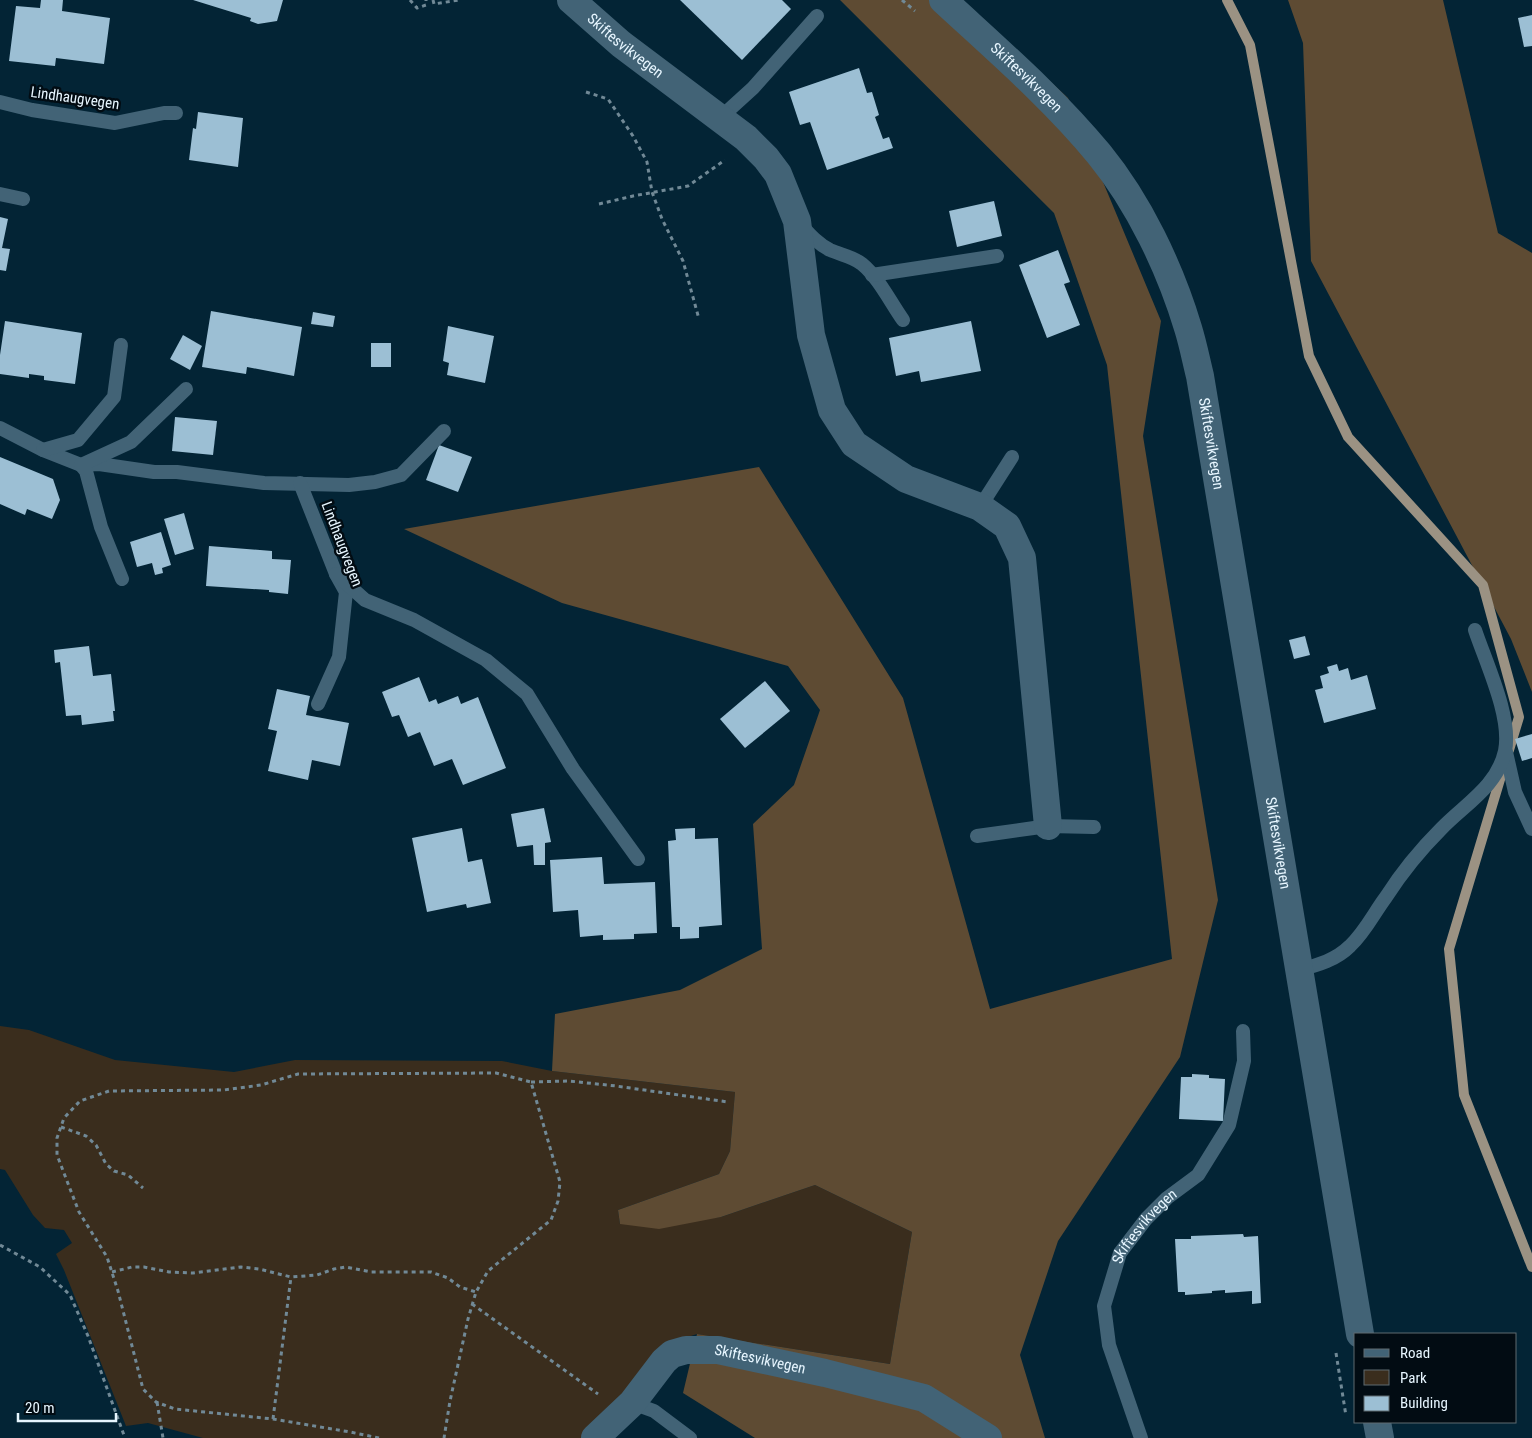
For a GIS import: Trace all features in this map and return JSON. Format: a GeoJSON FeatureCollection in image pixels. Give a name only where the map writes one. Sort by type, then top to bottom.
{"type":"FeatureCollection","features":[{"type":"Feature","properties":{"kind":"street","name":"Skiftesvikvegen"},"geometry":{"type":"LineString","coordinates":[[571,0],[620,44],[746,138],[766,158],[778,174],[797,221],[811,335],[832,410],[854,444],[906,479],[980,507],[1007,526],[1022,558],[1048,826]]}},
{"type":"Feature","properties":{"kind":"street","name":"Skiftesvikvegen"},"geometry":{"type":"LineString","coordinates":[[943,0],[1069,119],[1100,156],[1128,197],[1152,239],[1172,282],[1188,329],[1200,376],[1360,1333]]}},
{"type":"Feature","properties":{"kind":"street","name":"Skiftesvikvegen"},"geometry":{"type":"LineString","coordinates":[[595,1438],[626,1418],[664,1361],[672,1354],[686,1350],[718,1350],[825,1373],[924,1398],[988,1438]]}},
{"type":"Feature","properties":{"kind":"street"},"geometry":{"type":"LineString","coordinates":[[1377,1423],[1380,1438]]}},
{"type":"Feature","properties":{"kind":"lane"},"geometry":{"type":"LineString","coordinates":[[720,118],[753,88],[817,16]]}},
{"type":"Feature","properties":{"kind":"lane","name":"Lindhaugvegen"},"geometry":{"type":"LineString","coordinates":[[0,102],[32,110],[115,123],[164,113],[176,113]]}},
{"type":"Feature","properties":{"kind":"lane"},"geometry":{"type":"LineString","coordinates":[[0,194],[23,199]]}},
{"type":"Feature","properties":{"kind":"lane","name":"Skiftesvikvegen"},"geometry":{"type":"LineString","coordinates":[[797,221],[818,244],[854,259],[872,275],[903,320]]}},
{"type":"Feature","properties":{"kind":"lane"},"geometry":{"type":"LineString","coordinates":[[872,275],[997,256]]}},
{"type":"Feature","properties":{"kind":"lane"},"geometry":{"type":"LineString","coordinates":[[43,450],[78,440],[114,397],[121,345]]}},
{"type":"Feature","properties":{"kind":"lane"},"geometry":{"type":"LineString","coordinates":[[122,579],[102,528],[86,471],[81,466],[131,442],[186,389]]}},
{"type":"Feature","properties":{"kind":"lane","name":"Lindhaugvegen"},"geometry":{"type":"LineString","coordinates":[[0,428],[43,450],[81,466],[99,464],[154,472],[177,472],[264,483],[300,482],[349,485],[375,482],[401,475],[444,431]]}},
{"type":"Feature","properties":{"kind":"lane"},"geometry":{"type":"LineString","coordinates":[[980,507],[1012,457]]}},
{"type":"Feature","properties":{"kind":"lane","name":"Lindhaugvegen"},"geometry":{"type":"LineString","coordinates":[[300,482],[336,574],[346,592],[339,658],[318,704]]}},
{"type":"Feature","properties":{"kind":"lane"},"geometry":{"type":"LineString","coordinates":[[336,574],[366,600],[414,620],[486,660],[527,694],[573,769],[638,859]]}},
{"type":"Feature","properties":{"kind":"lane"},"geometry":{"type":"LineString","coordinates":[[1299,970],[1334,959],[1349,948],[1363,932],[1411,862],[1441,828],[1487,786],[1500,768],[1505,749],[1506,728],[1502,708],[1475,630]]}},
{"type":"Feature","properties":{"kind":"lane"},"geometry":{"type":"LineString","coordinates":[[1505,749],[1515,792],[1532,828]]}},
{"type":"Feature","properties":{"kind":"lane"},"geometry":{"type":"LineString","coordinates":[[977,836],[1048,826],[1094,827]]}},
{"type":"Feature","properties":{"kind":"lane","name":"Skiftesvikvegen"},"geometry":{"type":"LineString","coordinates":[[1141,1438],[1109,1345],[1104,1306],[1120,1253],[1146,1219],[1168,1198],[1198,1175],[1230,1125],[1244,1061],[1243,1031]]}},
{"type":"Feature","properties":{"kind":"lane"},"geometry":{"type":"LineString","coordinates":[[626,1418],[654,1410],[690,1438]]}},
{"type":"Feature","properties":{"kind":"path"},"geometry":{"type":"LineString","coordinates":[[410,0],[417,8],[426,5],[426,0]]}},
{"type":"Feature","properties":{"kind":"path"},"geometry":{"type":"LineString","coordinates":[[434,0],[434,4],[459,0]]}},
{"type":"Feature","properties":{"kind":"path"},"geometry":{"type":"LineString","coordinates":[[902,0],[919,16]]}},
{"type":"Feature","properties":{"kind":"path"},"geometry":{"type":"LineString","coordinates":[[586,92],[608,99],[622,118],[647,162],[652,192],[662,219],[682,261],[699,319]]}},
{"type":"Feature","properties":{"kind":"path"},"geometry":{"type":"LineString","coordinates":[[599,204],[688,186],[729,157]]}},
{"type":"Feature","properties":{"kind":"path"},"geometry":{"type":"LineString","coordinates":[[379,1438],[273,1419],[175,1409],[156,1402],[143,1389],[112,1272],[79,1212],[58,1155],[57,1138],[64,1118],[80,1101],[109,1091],[224,1090],[261,1085],[298,1074],[496,1073],[531,1082],[569,1081],[728,1102]]}},
{"type":"Feature","properties":{"kind":"path"},"geometry":{"type":"LineString","coordinates":[[444,1438],[450,1401],[476,1292],[488,1271],[551,1220],[558,1201],[560,1182],[531,1082]]}},
{"type":"Feature","properties":{"kind":"path"},"geometry":{"type":"LineString","coordinates":[[61,1127],[86,1136],[96,1145],[106,1164],[114,1171],[128,1175],[143,1188]]}},
{"type":"Feature","properties":{"kind":"path"},"geometry":{"type":"LineString","coordinates":[[0,1245],[40,1266],[70,1295],[88,1336],[125,1438]]}},
{"type":"Feature","properties":{"kind":"path"},"geometry":{"type":"LineString","coordinates":[[112,1272],[132,1267],[193,1273],[241,1267],[259,1269],[291,1277],[317,1275],[346,1267],[371,1272],[431,1272],[448,1278],[460,1287],[476,1292]]}},
{"type":"Feature","properties":{"kind":"path"},"geometry":{"type":"LineString","coordinates":[[273,1419],[291,1277]]}},
{"type":"Feature","properties":{"kind":"path"},"geometry":{"type":"LineString","coordinates":[[472,1304],[626,1418]]}},
{"type":"Feature","properties":{"kind":"path"},"geometry":{"type":"LineString","coordinates":[[1335,1347],[1348,1425]]}},
{"type":"Feature","properties":{"kind":"path"},"geometry":{"type":"LineString","coordinates":[[156,1402],[163,1438]]}},
{"type":"Feature","properties":{"kind":"green space"},"geometry":{"type":"Polygon","coordinates":[[[0,1026],[29,1030],[115,1060],[234,1072],[295,1060],[502,1061],[552,1071],[735,1092],[730,1151],[719,1174],[618,1210],[620,1224],[721,1217],[815,1185],[912,1232],[890,1364],[697,1334],[663,1345],[587,1438],[203,1438],[148,1423],[126,1426],[56,1254],[72,1243],[64,1230],[45,1228],[33,1215],[5,1170],[0,1169],[0,1026]]]}},
{"type":"Feature","properties":{"kind":"shaded area"},"geometry":{"type":"Polygon","coordinates":[[[840,0],[963,0],[1068,98],[1161,321],[1143,436],[1218,900],[1180,1057],[1058,1241],[1020,1355],[1045,1438],[755,1438],[683,1393],[697,1334],[890,1364],[912,1232],[815,1185],[721,1217],[659,1229],[620,1224],[618,1210],[719,1174],[730,1151],[735,1092],[552,1071],[555,1014],[680,990],[762,949],[753,824],[794,785],[820,710],[788,666],[562,603],[404,529],[759,467],[903,698],[990,1009],[1172,959],[1107,365],[1054,213],[840,0]]]}},
{"type":"Feature","properties":{"kind":"shaded area"},"geometry":{"type":"Polygon","coordinates":[[[1288,0],[1443,0],[1498,233],[1532,253],[1532,692],[1511,639],[1311,261],[1303,43],[1288,0]]]}},
{"type":"Feature","properties":{"kind":"building"},"geometry":{"type":"Polygon","coordinates":[[[41,0],[63,0],[62,11],[110,18],[104,64],[56,58],[55,66],[9,61],[16,6],[40,8],[41,0]]]}},
{"type":"Feature","properties":{"kind":"building"},"geometry":{"type":"Polygon","coordinates":[[[193,0],[283,0],[277,21],[258,24],[250,21],[251,18],[193,0]]]}},
{"type":"Feature","properties":{"kind":"building"},"geometry":{"type":"Polygon","coordinates":[[[680,0],[782,0],[791,9],[742,60],[680,0]]]}},
{"type":"Feature","properties":{"kind":"building"},"geometry":{"type":"Polygon","coordinates":[[[1532,15],[1532,46],[1524,47],[1518,18],[1532,15]]]}},
{"type":"Feature","properties":{"kind":"building"},"geometry":{"type":"Polygon","coordinates":[[[859,68],[867,93],[872,92],[879,115],[875,117],[883,139],[889,137],[893,148],[827,170],[810,122],[800,125],[789,92],[859,68]]]}},
{"type":"Feature","properties":{"kind":"building"},"geometry":{"type":"Polygon","coordinates":[[[198,112],[243,118],[238,167],[189,160],[193,128],[196,129],[198,112]]]}},
{"type":"Feature","properties":{"kind":"building"},"geometry":{"type":"Polygon","coordinates":[[[994,201],[1002,236],[957,247],[949,211],[994,201]]]}},
{"type":"Feature","properties":{"kind":"building"},"geometry":{"type":"Polygon","coordinates":[[[0,217],[8,219],[2,248],[10,249],[6,271],[0,270],[0,217]]]}},
{"type":"Feature","properties":{"kind":"building"},"geometry":{"type":"Polygon","coordinates":[[[1058,250],[1070,282],[1064,284],[1080,325],[1047,338],[1019,265],[1058,250]]]}},
{"type":"Feature","properties":{"kind":"building"},"geometry":{"type":"Polygon","coordinates":[[[211,311],[302,327],[294,376],[247,367],[246,374],[202,367],[211,311]]]}},
{"type":"Feature","properties":{"kind":"building"},"geometry":{"type":"Polygon","coordinates":[[[313,312],[335,316],[333,327],[311,324],[313,312]]]}},
{"type":"Feature","properties":{"kind":"building"},"geometry":{"type":"Polygon","coordinates":[[[5,321],[82,333],[75,384],[44,380],[44,376],[29,374],[29,378],[0,374],[0,355],[5,321]]]}},
{"type":"Feature","properties":{"kind":"building"},"geometry":{"type":"Polygon","coordinates":[[[971,321],[981,371],[921,382],[919,371],[896,376],[889,338],[971,321]]]}},
{"type":"Feature","properties":{"kind":"building"},"geometry":{"type":"Polygon","coordinates":[[[448,326],[494,336],[485,383],[447,375],[449,363],[443,361],[448,326]]]}},
{"type":"Feature","properties":{"kind":"building"},"geometry":{"type":"Polygon","coordinates":[[[183,335],[202,346],[190,370],[170,359],[183,335]]]}},
{"type":"Feature","properties":{"kind":"building"},"geometry":{"type":"Polygon","coordinates":[[[371,343],[391,343],[391,367],[371,367],[371,343]]]}},
{"type":"Feature","properties":{"kind":"building"},"geometry":{"type":"Polygon","coordinates":[[[175,417],[217,421],[213,455],[172,451],[175,417]]]}},
{"type":"Feature","properties":{"kind":"building"},"geometry":{"type":"Polygon","coordinates":[[[439,445],[472,457],[458,492],[426,480],[439,445]]]}},
{"type":"Feature","properties":{"kind":"building"},"geometry":{"type":"Polygon","coordinates":[[[0,457],[53,479],[60,500],[52,519],[27,509],[25,515],[0,504],[0,457]]]}},
{"type":"Feature","properties":{"kind":"building"},"geometry":{"type":"Polygon","coordinates":[[[184,513],[194,549],[175,555],[164,519],[184,513]]]}},
{"type":"Feature","properties":{"kind":"building"},"geometry":{"type":"Polygon","coordinates":[[[161,532],[171,565],[162,568],[163,573],[155,575],[152,563],[137,567],[130,542],[161,532]]]}},
{"type":"Feature","properties":{"kind":"building"},"geometry":{"type":"Polygon","coordinates":[[[209,546],[272,551],[272,559],[291,560],[288,594],[269,592],[269,590],[206,586],[209,546]]]}},
{"type":"Feature","properties":{"kind":"building"},"geometry":{"type":"Polygon","coordinates":[[[1305,636],[1310,655],[1294,659],[1289,640],[1305,636]]]}},
{"type":"Feature","properties":{"kind":"building"},"geometry":{"type":"Polygon","coordinates":[[[89,646],[93,676],[111,674],[115,711],[113,711],[114,721],[82,725],[81,715],[66,716],[60,662],[55,663],[54,650],[89,646]]]}},
{"type":"Feature","properties":{"kind":"building"},"geometry":{"type":"Polygon","coordinates":[[[1337,664],[1339,671],[1348,668],[1351,680],[1367,675],[1376,709],[1324,723],[1315,690],[1323,688],[1320,676],[1329,673],[1327,667],[1337,664]]]}},
{"type":"Feature","properties":{"kind":"building"},"geometry":{"type":"Polygon","coordinates":[[[419,677],[429,702],[436,699],[438,704],[458,696],[461,704],[478,697],[506,768],[463,785],[452,759],[434,766],[420,732],[408,737],[399,715],[392,717],[382,692],[419,677]]]}},
{"type":"Feature","properties":{"kind":"building"},"geometry":{"type":"Polygon","coordinates":[[[765,681],[790,711],[745,748],[720,719],[765,681]]]}},
{"type":"Feature","properties":{"kind":"building"},"geometry":{"type":"Polygon","coordinates":[[[277,689],[310,696],[306,715],[349,723],[340,766],[312,760],[308,780],[268,771],[277,731],[268,729],[277,689]]]}},
{"type":"Feature","properties":{"kind":"building"},"geometry":{"type":"Polygon","coordinates":[[[1532,734],[1532,758],[1522,761],[1515,739],[1532,734]]]}},
{"type":"Feature","properties":{"kind":"building"},"geometry":{"type":"Polygon","coordinates":[[[544,808],[551,842],[545,843],[545,865],[534,865],[533,845],[517,847],[511,814],[544,808]]]}},
{"type":"Feature","properties":{"kind":"building"},"geometry":{"type":"Polygon","coordinates":[[[462,828],[468,862],[482,859],[491,903],[467,908],[466,904],[427,912],[412,838],[462,828]]]}},
{"type":"Feature","properties":{"kind":"building"},"geometry":{"type":"Polygon","coordinates":[[[695,828],[695,839],[718,838],[722,925],[699,927],[699,938],[680,939],[680,927],[672,927],[668,841],[676,840],[675,829],[695,828]]]}},
{"type":"Feature","properties":{"kind":"building"},"geometry":{"type":"Polygon","coordinates":[[[602,857],[604,884],[655,882],[657,933],[634,934],[634,939],[603,940],[603,935],[580,937],[578,910],[553,912],[550,860],[602,857]]]}},
{"type":"Feature","properties":{"kind":"building"},"geometry":{"type":"Polygon","coordinates":[[[1192,1074],[1209,1075],[1209,1078],[1225,1079],[1223,1121],[1179,1119],[1181,1077],[1192,1077],[1192,1074]]]}},
{"type":"Feature","properties":{"kind":"building"},"geometry":{"type":"Polygon","coordinates":[[[1243,1234],[1244,1237],[1258,1236],[1261,1303],[1252,1304],[1252,1291],[1225,1293],[1225,1290],[1185,1295],[1185,1292],[1178,1292],[1175,1239],[1191,1239],[1191,1236],[1243,1234]]]}},
{"type":"Feature","properties":{"kind":"waterway"},"geometry":{"type":"LineString","coordinates":[[1227,0],[1250,45],[1309,356],[1348,437],[1483,585],[1519,717],[1509,750]]}},
{"type":"Feature","properties":{"kind":"waterway"},"geometry":{"type":"LineString","coordinates":[[1504,766],[1449,949],[1464,1095],[1532,1267]]}}]}
